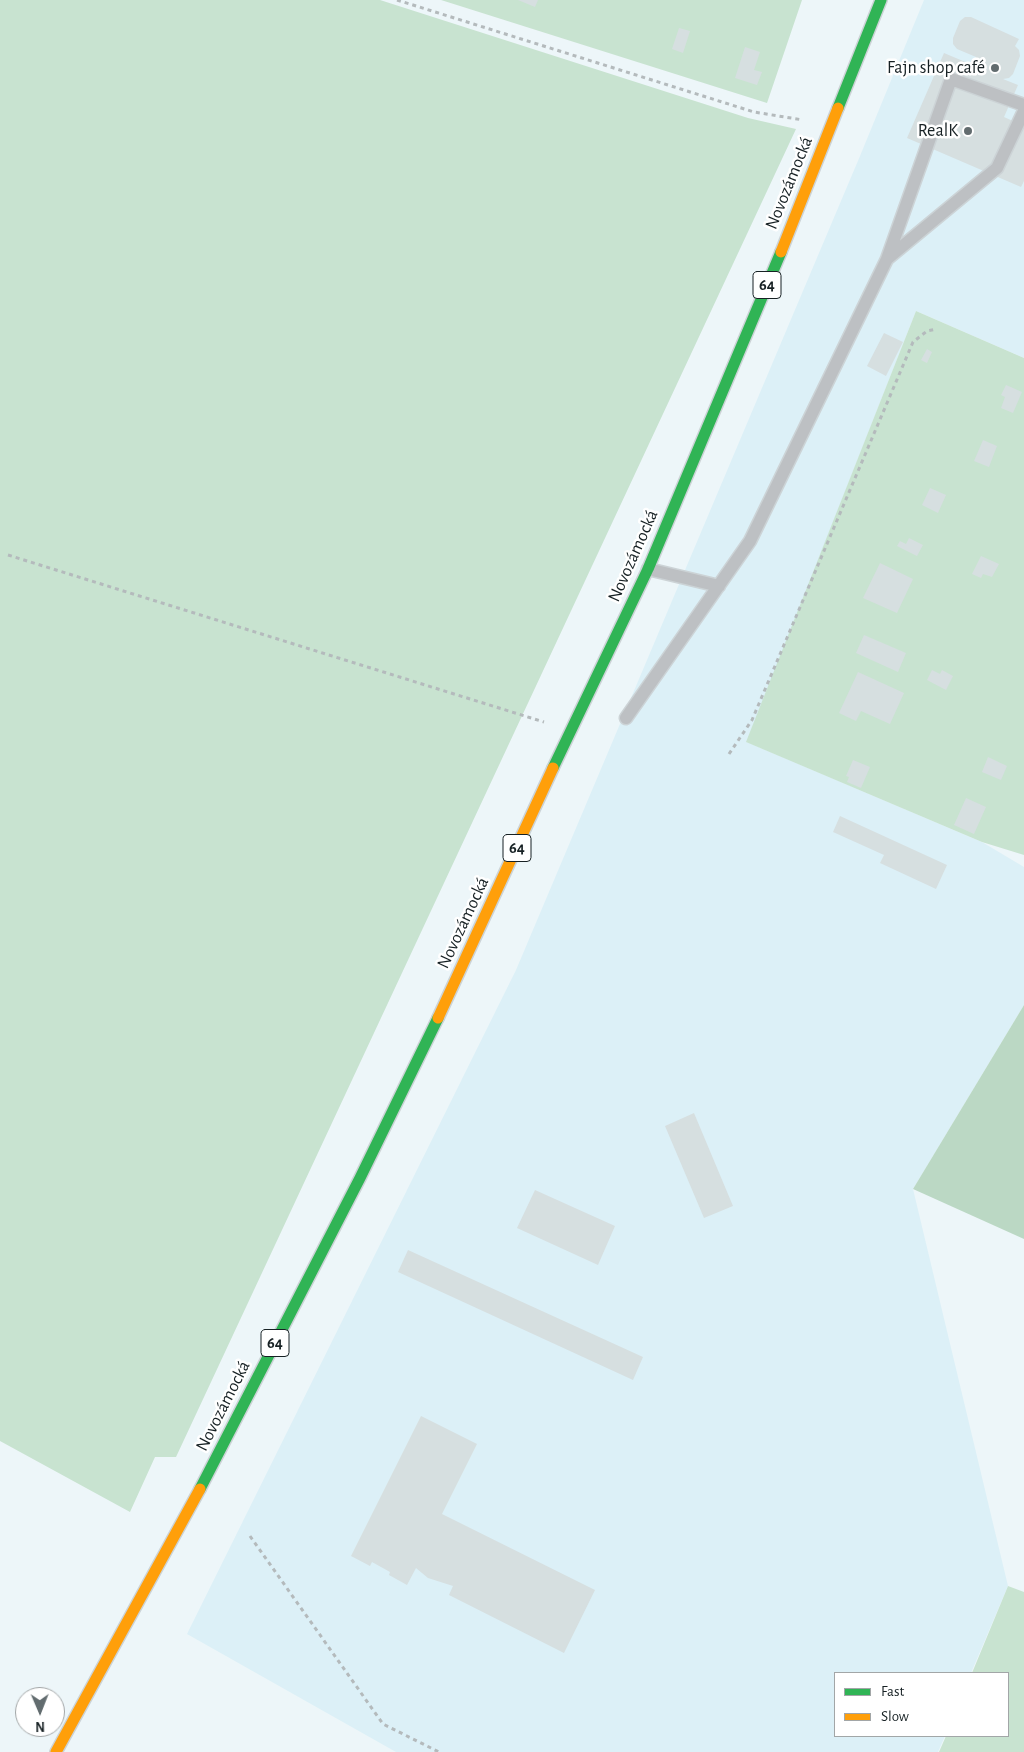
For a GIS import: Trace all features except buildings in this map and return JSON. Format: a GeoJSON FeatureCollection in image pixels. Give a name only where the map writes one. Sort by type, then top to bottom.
{"type":"FeatureCollection","features":[{"type":"Feature","properties":{"kind":"main road","name":"Novozámocká"},"geometry":{"type":"LineString","coordinates":[[56,1752],[190,1508],[360,1178],[449,996],[571,730],[648,569],[881,0]]}},
{"type":"Feature","properties":{"kind":"lane"},"geometry":{"type":"LineString","coordinates":[[626,718],[750,541],[887,259],[951,79],[1024,104]]}},
{"type":"Feature","properties":{"kind":"lane"},"geometry":{"type":"LineString","coordinates":[[887,259],[997,168],[1024,111]]}},
{"type":"Feature","properties":{"kind":"lane"},"geometry":{"type":"LineString","coordinates":[[648,569],[719,586]]}},
{"type":"Feature","properties":{"kind":"path"},"geometry":{"type":"LineString","coordinates":[[397,0],[754,112],[831,124]]}},
{"type":"Feature","properties":{"kind":"path"},"geometry":{"type":"LineString","coordinates":[[729,754],[752,720],[913,342],[927,331],[937,330]]}},
{"type":"Feature","properties":{"kind":"path"},"geometry":{"type":"LineString","coordinates":[[8,555],[571,730]]}},
{"type":"Feature","properties":{"kind":"path"},"geometry":{"type":"LineString","coordinates":[[250,1536],[383,1724],[439,1752]]}},
{"type":"Feature","properties":{"kind":"shaded area"},"geometry":{"type":"Polygon","coordinates":[[[924,0],[1024,0],[1024,358],[916,311],[747,742],[982,842],[1024,867],[1024,1005],[913,1189],[1008,1586],[971,1672],[834,1672],[834,1737],[945,1737],[938,1752],[396,1752],[187,1634],[516,970],[924,0]]]}},
{"type":"Feature","properties":{"kind":"green space"},"geometry":{"type":"Polygon","coordinates":[[[0,0],[380,0],[748,118],[796,129],[176,1457],[155,1457],[130,1512],[0,1441],[0,0]]]}},
{"type":"Feature","properties":{"kind":"green space"},"geometry":{"type":"Polygon","coordinates":[[[441,0],[802,0],[767,103],[441,0]]]}},
{"type":"Feature","properties":{"kind":"green space"},"geometry":{"type":"Polygon","coordinates":[[[916,311],[1024,358],[1024,855],[982,842],[746,742],[916,311]]]}},
{"type":"Feature","properties":{"kind":"green space"},"geometry":{"type":"Polygon","coordinates":[[[1024,1005],[1024,1239],[913,1189],[1024,1005]]]}},
{"type":"Feature","properties":{"kind":"green space"},"geometry":{"type":"Polygon","coordinates":[[[1008,1586],[1024,1592],[1024,1752],[939,1752],[946,1737],[1009,1737],[1009,1672],[972,1672],[1008,1586]]]}},
{"type":"Feature","properties":{"kind":"traffic: fast"},"geometry":{"type":"LineString","coordinates":[[838,108],[881,0]]}},
{"type":"Feature","properties":{"kind":"traffic: fast"},"geometry":{"type":"LineString","coordinates":[[553,768],[648,569],[781,252]]}},
{"type":"Feature","properties":{"kind":"traffic: fast"},"geometry":{"type":"LineString","coordinates":[[200,1489],[360,1178],[438,1018]]}},
{"type":"Feature","properties":{"kind":"traffic: slow"},"geometry":{"type":"LineString","coordinates":[[781,252],[838,108]]}},
{"type":"Feature","properties":{"kind":"traffic: slow"},"geometry":{"type":"LineString","coordinates":[[438,1018],[553,768]]}},
{"type":"Feature","properties":{"kind":"traffic: slow"},"geometry":{"type":"LineString","coordinates":[[56,1752],[200,1489]]}},
{"type":"Feature","properties":{"kind":"place","name":"Fajn shop café"},"geometry":{"type":"Point","coordinates":[995,68]}},
{"type":"Feature","properties":{"kind":"place","name":"RealK"},"geometry":{"type":"Point","coordinates":[968,131]}}]}
